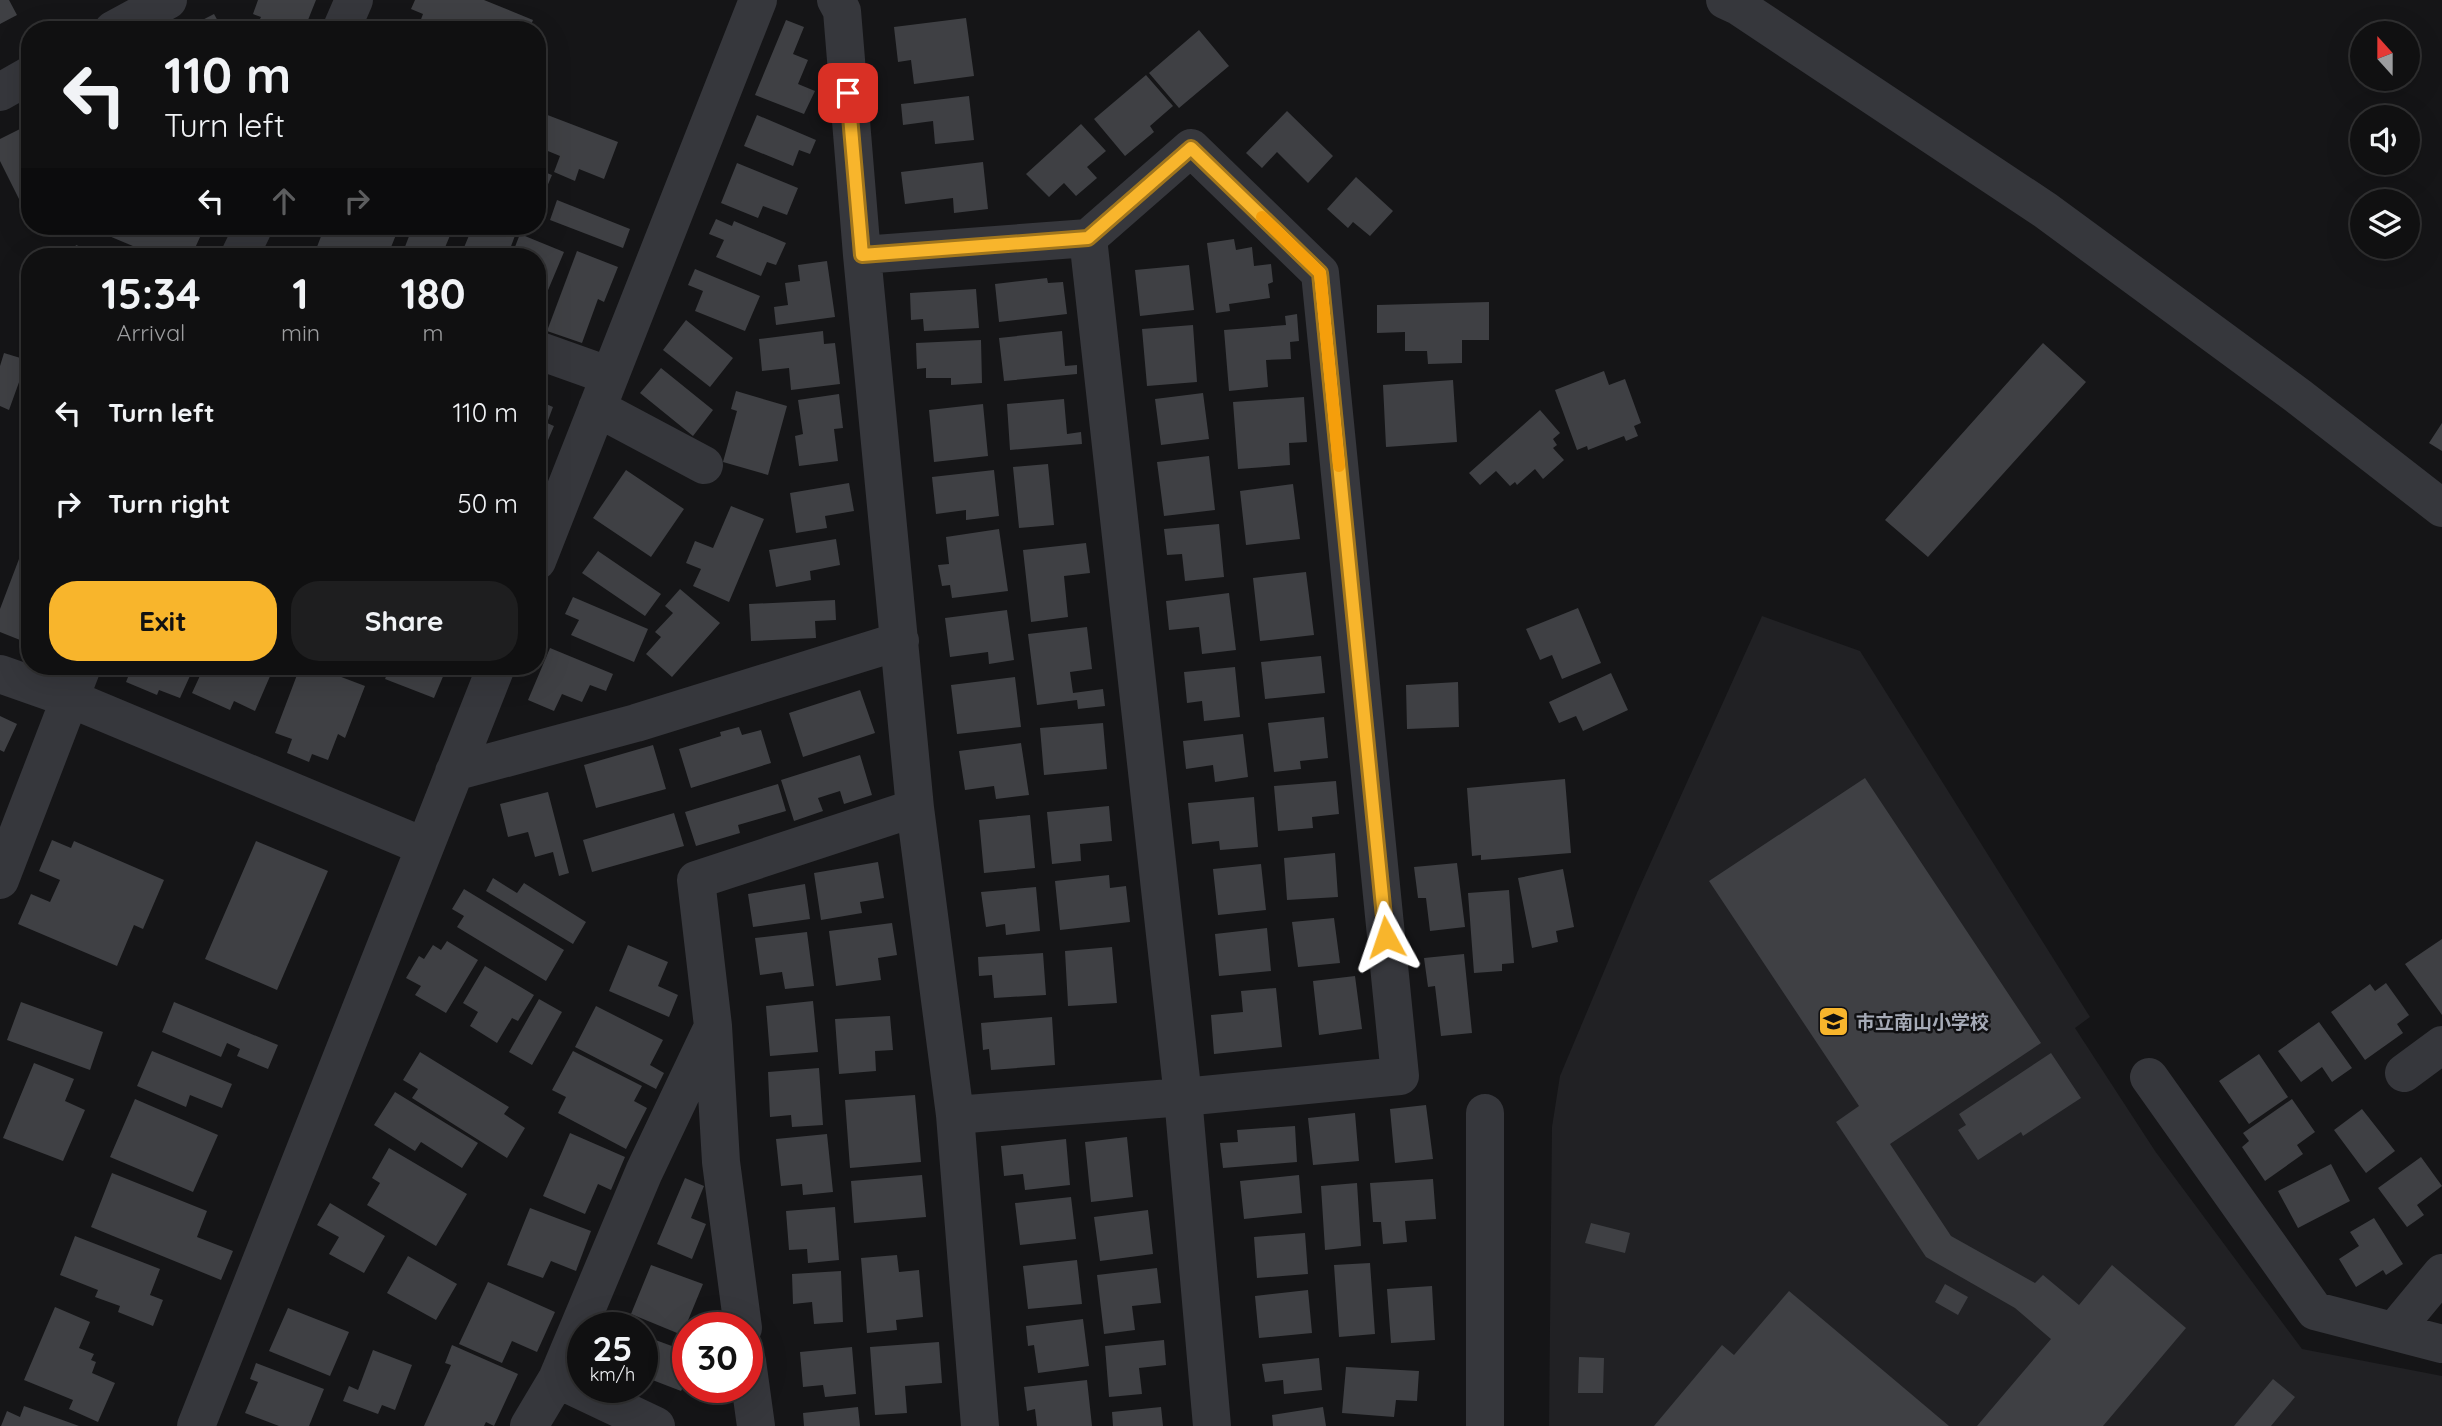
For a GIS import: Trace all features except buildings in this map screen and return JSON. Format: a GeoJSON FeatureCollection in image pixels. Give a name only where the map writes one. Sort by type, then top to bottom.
{"type":"FeatureCollection","features":[{"type":"Feature","properties":{"kind":"street"},"geometry":{"type":"LineString","coordinates":[[130,21],[168,0]]}},
{"type":"Feature","properties":{"kind":"street"},"geometry":{"type":"LineString","coordinates":[[345,21],[354,0]]}},
{"type":"Feature","properties":{"kind":"street"},"geometry":{"type":"LineString","coordinates":[[546,538],[758,0]]}},
{"type":"Feature","properties":{"kind":"street"},"geometry":{"type":"LineString","coordinates":[[836,0],[842,12],[862,255],[915,808],[955,1115],[980,1426]]}},
{"type":"Feature","properties":{"kind":"street"},"geometry":{"type":"LineString","coordinates":[[1725,0],[1749,13],[2045,210],[2298,396],[2442,508]]}},
{"type":"Feature","properties":{"kind":"street"},"geometry":{"type":"LineString","coordinates":[[0,92],[21,80]]}},
{"type":"Feature","properties":{"kind":"street"},"geometry":{"type":"LineString","coordinates":[[862,255],[1088,238],[1191,148],[1320,273],[1400,1076],[955,1115]]}},
{"type":"Feature","properties":{"kind":"street"},"geometry":{"type":"LineString","coordinates":[[1088,238],[1183,1097],[1212,1426]]}},
{"type":"Feature","properties":{"kind":"street"},"geometry":{"type":"LineString","coordinates":[[546,355],[604,392],[704,465]]}},
{"type":"Feature","properties":{"kind":"street"},"geometry":{"type":"LineString","coordinates":[[454,772],[636,723],[900,641]]}},
{"type":"Feature","properties":{"kind":"street"},"geometry":{"type":"LineString","coordinates":[[0,674],[77,683],[424,846]]}},
{"type":"Feature","properties":{"kind":"street"},"geometry":{"type":"LineString","coordinates":[[197,1426],[493,675]]}},
{"type":"Feature","properties":{"kind":"street"},"geometry":{"type":"LineString","coordinates":[[0,880],[77,683]]}},
{"type":"Feature","properties":{"kind":"street"},"geometry":{"type":"LineString","coordinates":[[741,1312],[721,1162],[713,1026],[696,880],[915,808]]}},
{"type":"Feature","properties":{"kind":"street"},"geometry":{"type":"LineString","coordinates":[[529,1426],[556,1379],[644,1172],[713,1026]]}},
{"type":"Feature","properties":{"kind":"street"},"geometry":{"type":"LineString","coordinates":[[2404,1073],[2442,1045]]}},
{"type":"Feature","properties":{"kind":"street"},"geometry":{"type":"LineString","coordinates":[[2149,1077],[2315,1311],[2442,1344]]}},
{"type":"Feature","properties":{"kind":"street"},"geometry":{"type":"LineString","coordinates":[[1485,1113],[1485,1426]]}},
{"type":"Feature","properties":{"kind":"street"},"geometry":{"type":"LineString","coordinates":[[2394,1331],[2442,1273]]}},
{"type":"Feature","properties":{"kind":"street"},"geometry":{"type":"LineString","coordinates":[[556,1379],[656,1426]]}},
{"type":"Feature","properties":{"kind":"street"},"geometry":{"type":"LineString","coordinates":[[753,1403],[756,1426]]}},
{"type":"Feature","properties":{"kind":"shaded area","name":"市立南山小学校"},"geometry":{"type":"Polygon","coordinates":[[[1762,616],[1860,651],[2090,1017],[2075,1028],[2155,1151],[2302,1349],[2442,1376],[2442,1426],[1549,1426],[1552,1127],[1560,1076],[1637,893],[1762,616]]]}},
{"type":"Feature","properties":{"kind":"slow traffic"},"geometry":{"type":"LineString","coordinates":[[1262,217],[1320,273],[1339,466]]}},
{"type":"Feature","properties":{"kind":"place","name":"市立南山小学校"},"geometry":{"type":"Point","coordinates":[1833,1022]}},
{"type":"Feature","properties":{"kind":"route"},"geometry":{"type":"LineString","coordinates":[[848,93],[862,255],[1088,238],[1191,148],[1320,273],[1386,937]]}}]}
